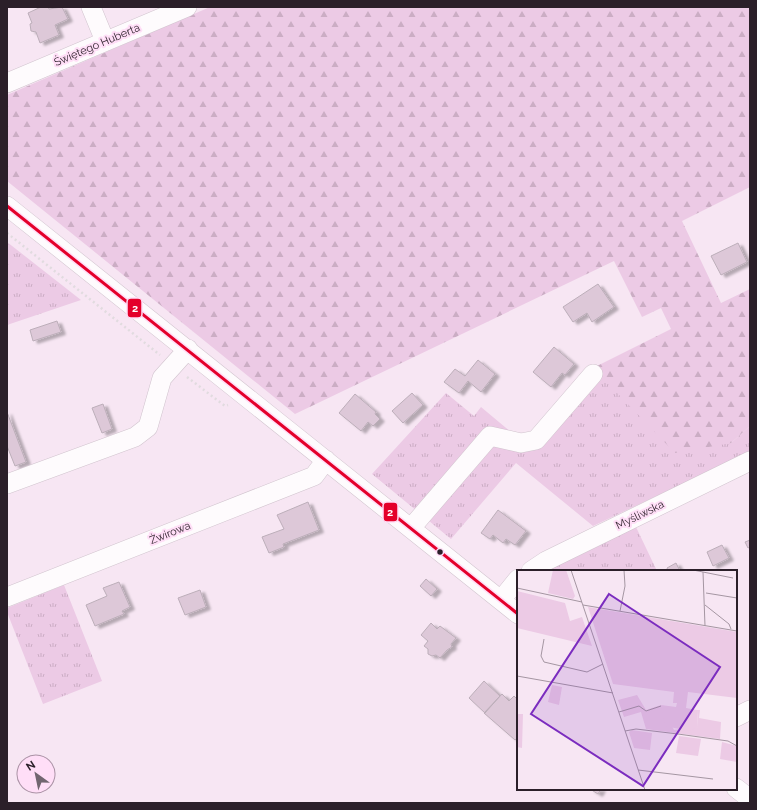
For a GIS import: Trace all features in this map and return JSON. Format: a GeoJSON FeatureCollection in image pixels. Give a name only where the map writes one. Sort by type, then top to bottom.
{"type":"FeatureCollection","features":[{"type":"Feature","properties":{"kind":"street"},"geometry":{"type":"LineString","coordinates":[[91,7],[105,41]]}},
{"type":"Feature","properties":{"kind":"street","name":"Świętego Huberta"},"geometry":{"type":"LineString","coordinates":[[7,83],[187,7]]}},
{"type":"Feature","properties":{"kind":"street"},"geometry":{"type":"LineString","coordinates":[[7,206],[517,613]]}},
{"type":"Feature","properties":{"kind":"street"},"geometry":{"type":"LineString","coordinates":[[7,484],[136,437],[148,427],[162,378],[188,349]]}},
{"type":"Feature","properties":{"kind":"street"},"geometry":{"type":"LineString","coordinates":[[411,528],[490,436],[521,443],[536,440],[593,374]]}},
{"type":"Feature","properties":{"kind":"street","name":"Żwirowa"},"geometry":{"type":"LineString","coordinates":[[7,597],[314,476],[326,460]]}},
{"type":"Feature","properties":{"kind":"street","name":"Myśliwska"},"geometry":{"type":"LineString","coordinates":[[532,570],[546,561],[750,461]]}},
{"type":"Feature","properties":{"kind":"street"},"geometry":{"type":"LineString","coordinates":[[501,600],[517,581]]}},
{"type":"Feature","properties":{"kind":"street"},"geometry":{"type":"LineString","coordinates":[[737,716],[750,710]]}},
{"type":"Feature","properties":{"kind":"street"},"geometry":{"type":"LineString","coordinates":[[737,789],[750,799]]}},
{"type":"Feature","properties":{"kind":"green space"},"geometry":{"type":"Polygon","coordinates":[[[210,7],[750,7],[750,187],[682,221],[721,303],[750,289],[750,426],[731,443],[675,453],[593,368],[671,329],[661,308],[642,317],[614,261],[295,414],[7,181],[7,95],[210,7]]]}},
{"type":"Feature","properties":{"kind":"green space"},"geometry":{"type":"Polygon","coordinates":[[[7,242],[81,300],[7,325],[7,242]]]}},
{"type":"Feature","properties":{"kind":"green space"},"geometry":{"type":"Polygon","coordinates":[[[592,366],[731,443],[750,426],[750,452],[593,526],[516,463],[451,539],[372,474],[446,393],[474,416],[481,407],[517,437],[535,436],[592,366]]]}},
{"type":"Feature","properties":{"kind":"green space"},"geometry":{"type":"Polygon","coordinates":[[[636,527],[657,570],[545,570],[636,527]]]}},
{"type":"Feature","properties":{"kind":"green space"},"geometry":{"type":"Polygon","coordinates":[[[64,585],[102,681],[43,704],[7,612],[7,608],[64,585]]]}},
{"type":"Feature","properties":{"kind":"building"},"geometry":{"type":"Polygon","coordinates":[[[41,7],[48,7],[49,9],[62,7],[68,19],[55,25],[59,35],[40,43],[36,32],[31,31],[30,24],[32,23],[28,13],[41,7]]]}},
{"type":"Feature","properties":{"kind":"building"},"geometry":{"type":"Polygon","coordinates":[[[738,243],[747,262],[721,275],[711,256],[738,243]]]}},
{"type":"Feature","properties":{"kind":"building"},"geometry":{"type":"Polygon","coordinates":[[[598,284],[614,307],[592,322],[587,313],[573,322],[563,307],[598,284]]]}},
{"type":"Feature","properties":{"kind":"building"},"geometry":{"type":"Polygon","coordinates":[[[57,321],[61,332],[33,341],[30,330],[57,321]]]}},
{"type":"Feature","properties":{"kind":"building"},"geometry":{"type":"Polygon","coordinates":[[[554,347],[574,364],[565,375],[562,373],[551,387],[533,372],[554,347]]]}},
{"type":"Feature","properties":{"kind":"building"},"geometry":{"type":"Polygon","coordinates":[[[478,360],[495,374],[481,392],[468,381],[459,393],[444,382],[455,369],[465,376],[478,360]]]}},
{"type":"Feature","properties":{"kind":"building"},"geometry":{"type":"Polygon","coordinates":[[[412,393],[423,405],[403,423],[392,411],[412,393]]]}},
{"type":"Feature","properties":{"kind":"building"},"geometry":{"type":"Polygon","coordinates":[[[355,394],[376,412],[375,414],[380,419],[373,426],[368,422],[361,431],[339,413],[355,394]]]}},
{"type":"Feature","properties":{"kind":"building"},"geometry":{"type":"Polygon","coordinates":[[[103,404],[112,429],[102,433],[92,408],[103,404]]]}},
{"type":"Feature","properties":{"kind":"building"},"geometry":{"type":"Polygon","coordinates":[[[7,412],[26,462],[15,466],[7,446],[7,412]]]}},
{"type":"Feature","properties":{"kind":"building"},"geometry":{"type":"Polygon","coordinates":[[[308,502],[319,530],[283,544],[284,547],[269,553],[262,537],[284,529],[277,515],[308,502]]]}},
{"type":"Feature","properties":{"kind":"building"},"geometry":{"type":"Polygon","coordinates":[[[498,510],[526,531],[515,545],[506,539],[503,543],[493,535],[490,539],[481,533],[498,510]]]}},
{"type":"Feature","properties":{"kind":"building"},"geometry":{"type":"Polygon","coordinates":[[[750,540],[750,547],[748,548],[745,542],[750,540]]]}},
{"type":"Feature","properties":{"kind":"building"},"geometry":{"type":"Polygon","coordinates":[[[722,545],[729,558],[713,566],[707,552],[722,545]]]}},
{"type":"Feature","properties":{"kind":"building"},"geometry":{"type":"Polygon","coordinates":[[[676,563],[680,570],[668,570],[667,568],[676,563]]]}},
{"type":"Feature","properties":{"kind":"building"},"geometry":{"type":"Polygon","coordinates":[[[426,579],[437,589],[431,596],[420,586],[426,579]]]}},
{"type":"Feature","properties":{"kind":"building"},"geometry":{"type":"Polygon","coordinates":[[[119,582],[130,607],[122,611],[124,614],[95,626],[86,605],[107,596],[103,588],[119,582]]]}},
{"type":"Feature","properties":{"kind":"building"},"geometry":{"type":"Polygon","coordinates":[[[200,590],[206,607],[185,615],[178,598],[200,590]]]}},
{"type":"Feature","properties":{"kind":"building"},"geometry":{"type":"Polygon","coordinates":[[[431,623],[437,629],[440,626],[456,638],[451,644],[452,647],[440,658],[436,655],[432,656],[428,654],[428,649],[424,646],[428,641],[421,635],[431,623]]]}},
{"type":"Feature","properties":{"kind":"building"},"geometry":{"type":"Polygon","coordinates":[[[484,681],[500,696],[485,713],[469,698],[484,681]]]}},
{"type":"Feature","properties":{"kind":"building"},"geometry":{"type":"Polygon","coordinates":[[[502,694],[509,701],[514,696],[517,699],[517,738],[515,740],[484,713],[502,694]]]}},
{"type":"Feature","properties":{"kind":"building"},"geometry":{"type":"Polygon","coordinates":[[[592,790],[600,790],[598,794],[592,790]]]}},
{"type":"Feature","properties":{"kind":"transit line","name":"2"},"geometry":{"type":"LineString","coordinates":[[7,206],[517,613]]}}]}
